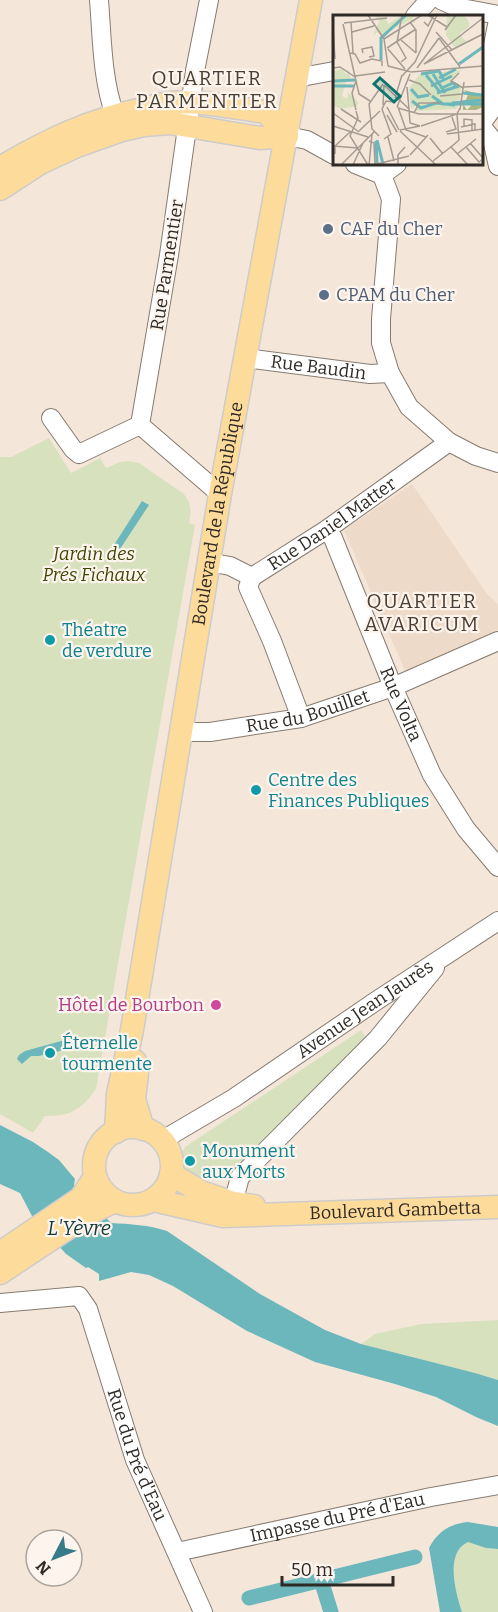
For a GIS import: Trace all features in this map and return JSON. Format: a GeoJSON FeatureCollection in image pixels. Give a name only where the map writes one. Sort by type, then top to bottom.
{"type":"FeatureCollection","features":[{"type":"Feature","properties":{"kind":"main road","name":"Boulevard de la République"},"geometry":{"type":"LineString","coordinates":[[116,1131],[118,1094],[132,1030],[208,562],[311,0]]}},
{"type":"Feature","properties":{"kind":"main road"},"geometry":{"type":"LineString","coordinates":[[0,168],[36,147],[86,125],[115,115],[170,103],[211,104],[266,112],[287,136]]}},
{"type":"Feature","properties":{"kind":"main road"},"geometry":{"type":"LineString","coordinates":[[0,189],[40,163],[77,146],[122,130],[144,125],[170,123],[260,138],[287,136]]}},
{"type":"Feature","properties":{"kind":"main road","name":"Boulevard de la République"},"geometry":{"type":"LineString","coordinates":[[132,1030],[137,1074],[134,1099],[157,1140]]}},
{"type":"Feature","properties":{"kind":"main road"},"geometry":{"type":"LineString","coordinates":[[125,1129],[157,1140],[171,1162],[171,1174],[161,1193],[153,1200],[128,1205],[106,1195],[95,1177],[94,1168],[98,1150],[108,1136],[125,1129]]}},
{"type":"Feature","properties":{"kind":"main road","name":"Boulevard Gambetta"},"geometry":{"type":"LineString","coordinates":[[171,1174],[201,1192],[233,1203],[294,1213]]}},
{"type":"Feature","properties":{"kind":"main road"},"geometry":{"type":"LineString","coordinates":[[0,1273],[81,1198],[95,1177]]}},
{"type":"Feature","properties":{"kind":"main road","name":"Boulevard Gambetta"},"geometry":{"type":"LineString","coordinates":[[153,1200],[223,1216],[498,1207]]}},
{"type":"Feature","properties":{"kind":"main road"},"geometry":{"type":"LineString","coordinates":[[0,1253],[115,1201]]}},
{"type":"Feature","properties":{"kind":"street"},"geometry":{"type":"LineString","coordinates":[[99,0],[104,62],[115,115]]}},
{"type":"Feature","properties":{"kind":"street","name":"Rue Parmentier"},"geometry":{"type":"LineString","coordinates":[[140,425],[169,255],[195,71],[209,0]]}},
{"type":"Feature","properties":{"kind":"street"},"geometry":{"type":"LineString","coordinates":[[416,15],[429,0]]}},
{"type":"Feature","properties":{"kind":"street"},"geometry":{"type":"LineString","coordinates":[[441,0],[456,7],[498,15]]}},
{"type":"Feature","properties":{"kind":"street"},"geometry":{"type":"LineString","coordinates":[[483,120],[490,112],[489,65],[498,20]]}},
{"type":"Feature","properties":{"kind":"street"},"geometry":{"type":"LineString","coordinates":[[296,78],[333,71]]}},
{"type":"Feature","properties":{"kind":"street"},"geometry":{"type":"LineString","coordinates":[[483,128],[492,139],[498,166]]}},
{"type":"Feature","properties":{"kind":"street"},"geometry":{"type":"LineString","coordinates":[[287,136],[307,140],[333,154]]}},
{"type":"Feature","properties":{"kind":"street"},"geometry":{"type":"LineString","coordinates":[[357,165],[382,175],[391,199],[381,320],[381,343],[390,373],[409,407],[449,442],[476,456],[498,463]]}},
{"type":"Feature","properties":{"kind":"street"},"geometry":{"type":"LineString","coordinates":[[382,175],[396,165]]}},
{"type":"Feature","properties":{"kind":"street","name":"Rue Baudin"},"geometry":{"type":"LineString","coordinates":[[245,358],[370,374],[390,373]]}},
{"type":"Feature","properties":{"kind":"street"},"geometry":{"type":"LineString","coordinates":[[51,418],[72,449],[79,454],[140,425],[220,494]]}},
{"type":"Feature","properties":{"kind":"street","name":"Rue Daniel Matter"},"geometry":{"type":"LineString","coordinates":[[208,562],[230,566],[252,578],[326,530],[449,442]]}},
{"type":"Feature","properties":{"kind":"street","name":"Rue Volta"},"geometry":{"type":"LineString","coordinates":[[326,530],[333,538],[393,687],[432,775],[466,828],[498,867]]}},
{"type":"Feature","properties":{"kind":"street"},"geometry":{"type":"LineString","coordinates":[[252,578],[248,587],[272,641],[301,718]]}},
{"type":"Feature","properties":{"kind":"street","name":"Rue du Bouillet"},"geometry":{"type":"LineString","coordinates":[[180,732],[210,732],[301,718],[393,687],[498,641]]}},
{"type":"Feature","properties":{"kind":"street","name":"Avenue Jean Jaurès"},"geometry":{"type":"LineString","coordinates":[[157,1140],[234,1098],[447,953],[498,921]]}},
{"type":"Feature","properties":{"kind":"street"},"geometry":{"type":"LineString","coordinates":[[233,1203],[240,1177],[378,1038],[447,953]]}},
{"type":"Feature","properties":{"kind":"street","name":"Rue du Pré d'Eau"},"geometry":{"type":"LineString","coordinates":[[0,1304],[79,1296],[87,1309],[135,1460],[203,1612]]}},
{"type":"Feature","properties":{"kind":"street","name":"Impasse du Pré d'Eau"},"geometry":{"type":"LineString","coordinates":[[177,1552],[498,1485]]}},
{"type":"Feature","properties":{"kind":"shaded area"},"geometry":{"type":"Polygon","coordinates":[[[412,484],[487,594],[498,604],[498,630],[406,673],[344,530],[412,484]]]}},
{"type":"Feature","properties":{"kind":"green space","name":"Jardin des Prés Fichaux"},"geometry":{"type":"Polygon","coordinates":[[[49,438],[71,473],[100,458],[106,468],[120,462],[139,463],[184,494],[191,512],[189,523],[195,525],[96,1089],[74,1111],[62,1115],[45,1116],[33,1133],[0,1114],[0,457],[11,457],[49,438]]]}},
{"type":"Feature","properties":{"kind":"green space"},"geometry":{"type":"Polygon","coordinates":[[[361,1030],[367,1039],[230,1177],[222,1180],[203,1179],[187,1171],[182,1156],[185,1147],[361,1030]]]}},
{"type":"Feature","properties":{"kind":"green space"},"geometry":{"type":"Polygon","coordinates":[[[498,1320],[498,1380],[361,1344],[375,1334],[421,1324],[498,1320]]]}},
{"type":"Feature","properties":{"kind":"green space"},"geometry":{"type":"Polygon","coordinates":[[[468,1542],[498,1549],[498,1612],[462,1612],[455,1584],[454,1564],[461,1547],[468,1542]]]}},
{"type":"Feature","properties":{"kind":"water"},"geometry":{"type":"Polygon","coordinates":[[[142,501],[149,505],[120,549],[114,545],[142,501]]]}},
{"type":"Feature","properties":{"kind":"water"},"geometry":{"type":"Polygon","coordinates":[[[76,1037],[82,1038],[85,1042],[84,1047],[67,1046],[64,1050],[31,1056],[22,1064],[17,1059],[25,1051],[76,1037]]]}},
{"type":"Feature","properties":{"kind":"water","name":"L'Yèvre"},"geometry":{"type":"Polygon","coordinates":[[[0,1125],[33,1142],[59,1160],[75,1179],[74,1185],[111,1223],[146,1226],[167,1231],[260,1294],[325,1330],[361,1344],[498,1380],[498,1426],[436,1397],[315,1362],[247,1331],[173,1286],[149,1275],[131,1272],[99,1281],[99,1274],[66,1254],[32,1216],[20,1193],[0,1184],[0,1125]]]}},
{"type":"Feature","properties":{"kind":"water"},"geometry":{"type":"Polygon","coordinates":[[[468,1522],[498,1527],[498,1549],[468,1542],[461,1547],[456,1555],[454,1574],[462,1612],[440,1612],[429,1548],[445,1529],[468,1522]]]}},
{"type":"Feature","properties":{"kind":"waterway"},"geometry":{"type":"LineString","coordinates":[[249,1598],[415,1557]]}},
{"type":"Feature","properties":{"kind":"waterway"},"geometry":{"type":"LineString","coordinates":[[321,1580],[331,1612]]}},
{"type":"Feature","properties":{"kind":"place","name":"CAF du Cher"},"geometry":{"type":"Point","coordinates":[328,229]}},
{"type":"Feature","properties":{"kind":"place","name":"CPAM du Cher"},"geometry":{"type":"Point","coordinates":[324,295]}},
{"type":"Feature","properties":{"kind":"place","name":"Théatre de verdure"},"geometry":{"type":"Point","coordinates":[50,640]}},
{"type":"Feature","properties":{"kind":"place","name":"Centre des Finances Publiques"},"geometry":{"type":"Point","coordinates":[256,790]}},
{"type":"Feature","properties":{"kind":"place","name":"Hôtel de Bourbon"},"geometry":{"type":"Point","coordinates":[216,1005]}},
{"type":"Feature","properties":{"kind":"place","name":"Éternelle tourmente"},"geometry":{"type":"Point","coordinates":[50,1053]}},
{"type":"Feature","properties":{"kind":"place","name":"Monument aux Morts"},"geometry":{"type":"Point","coordinates":[190,1161]}},
{"type":"Feature","properties":{"kind":"district","name":"QUARTIER PARMENTIER"},"geometry":{"type":"Point","coordinates":[207,90]}},
{"type":"Feature","properties":{"kind":"district","name":"QUARTIER AVARICUM"},"geometry":{"type":"Point","coordinates":[422,612]}}]}
